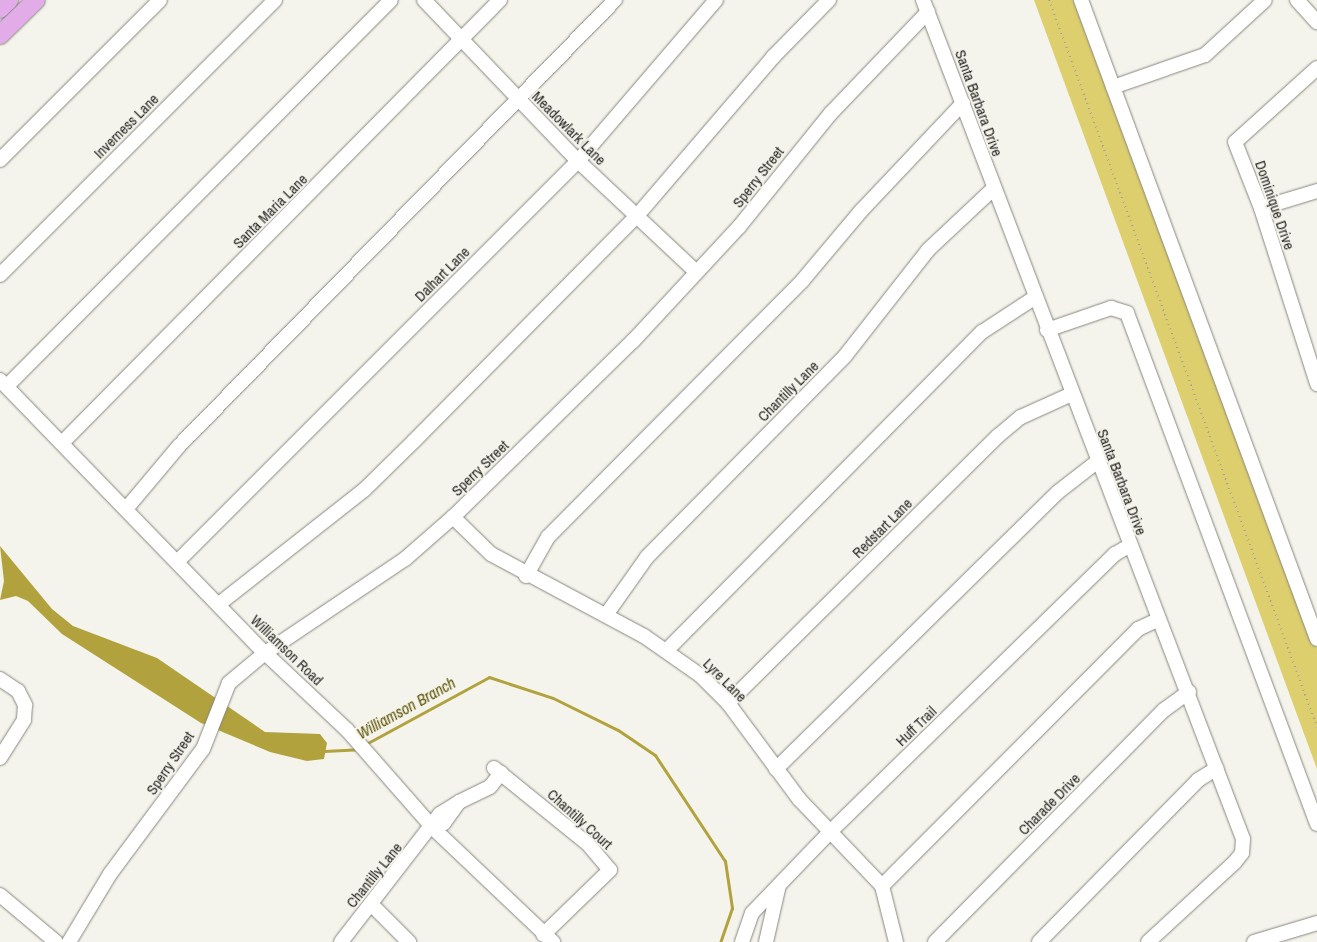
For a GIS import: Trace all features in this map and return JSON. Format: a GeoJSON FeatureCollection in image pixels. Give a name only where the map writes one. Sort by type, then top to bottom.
{"type":"FeatureCollection","features":[{"type":"Feature","properties":{"kind":"main road"},"geometry":{"type":"LineString","coordinates":[[0,9],[9,0]]}},
{"type":"Feature","properties":{"kind":"main road"},"geometry":{"type":"LineString","coordinates":[[0,36],[36,0]]}},
{"type":"Feature","properties":{"kind":"street"},"geometry":{"type":"LineString","coordinates":[[0,160],[160,0]]}},
{"type":"Feature","properties":{"kind":"street","name":"Inverness Lane"},"geometry":{"type":"LineString","coordinates":[[0,275],[275,0]]}},
{"type":"Feature","properties":{"kind":"street"},"geometry":{"type":"LineString","coordinates":[[3,383],[390,0]]}},
{"type":"Feature","properties":{"kind":"street","name":"Meadowlark Lane"},"geometry":{"type":"LineString","coordinates":[[424,0],[462,42],[578,161],[696,272]]}},
{"type":"Feature","properties":{"kind":"street","name":"Santa Maria Lane"},"geometry":{"type":"LineString","coordinates":[[62,443],[462,42],[500,0]]}},
{"type":"Feature","properties":{"kind":"street"},"geometry":{"type":"LineString","coordinates":[[127,508],[178,446],[520,101],[615,0]]}},
{"type":"Feature","properties":{"kind":"street","name":"Dalhart Lane"},"geometry":{"type":"LineString","coordinates":[[178,561],[578,161],[716,0]]}},
{"type":"Feature","properties":{"kind":"street"},"geometry":{"type":"LineString","coordinates":[[219,604],[364,490],[636,217],[773,57],[829,0]]}},
{"type":"Feature","properties":{"kind":"street"},"geometry":{"type":"LineString","coordinates":[[1081,0],[1317,639]]}},
{"type":"Feature","properties":{"kind":"street"},"geometry":{"type":"LineString","coordinates":[[1113,87],[1205,55],[1265,0]]}},
{"type":"Feature","properties":{"kind":"street"},"geometry":{"type":"LineString","coordinates":[[1297,0],[1317,22]]}},
{"type":"Feature","properties":{"kind":"street","name":"Santa Barbara Drive"},"geometry":{"type":"LineString","coordinates":[[926,6],[1034,298],[1241,833],[1242,853],[1148,942]]}},
{"type":"Feature","properties":{"kind":"street","name":"Sperry Street"},"geometry":{"type":"LineString","coordinates":[[69,942],[110,874],[196,760],[209,735],[221,694],[265,653],[405,559],[453,517],[633,341],[739,227],[831,112],[926,6]]}},
{"type":"Feature","properties":{"kind":"street","name":"Dominique Drive"},"geometry":{"type":"LineString","coordinates":[[1317,68],[1235,142],[1261,208],[1317,384]]}},
{"type":"Feature","properties":{"kind":"street"},"geometry":{"type":"LineString","coordinates":[[526,576],[548,537],[803,280],[860,212],[963,103]]}},
{"type":"Feature","properties":{"kind":"street","name":"Chantilly Lane"},"geometry":{"type":"LineString","coordinates":[[606,615],[647,557],[845,356],[928,250],[993,189]]}},
{"type":"Feature","properties":{"kind":"street"},"geometry":{"type":"LineString","coordinates":[[1261,208],[1317,191]]}},
{"type":"Feature","properties":{"kind":"street"},"geometry":{"type":"LineString","coordinates":[[667,650],[982,332],[1034,298]]}},
{"type":"Feature","properties":{"kind":"street"},"geometry":{"type":"LineString","coordinates":[[1047,330],[1111,308],[1127,313],[1317,824]]}},
{"type":"Feature","properties":{"kind":"street","name":"Williamson Road"},"geometry":{"type":"LineString","coordinates":[[3,383],[127,508],[265,653],[347,730],[433,828],[548,938]]}},
{"type":"Feature","properties":{"kind":"street","name":"Redstart Lane"},"geometry":{"type":"LineString","coordinates":[[728,703],[998,436],[1021,417],[1072,394]]}},
{"type":"Feature","properties":{"kind":"street"},"geometry":{"type":"LineString","coordinates":[[776,769],[1058,492],[1098,461]]}},
{"type":"Feature","properties":{"kind":"street","name":"Lyre Lane"},"geometry":{"type":"LineString","coordinates":[[453,517],[477,543],[526,576],[606,615],[667,650],[728,703],[776,769],[882,886],[896,942]]}},
{"type":"Feature","properties":{"kind":"street","name":"Huff Trail"},"geometry":{"type":"LineString","coordinates":[[742,942],[752,913],[831,831],[1115,554],[1129,546]]}},
{"type":"Feature","properties":{"kind":"street"},"geometry":{"type":"LineString","coordinates":[[882,886],[1138,629],[1159,619]]}},
{"type":"Feature","properties":{"kind":"street"},"geometry":{"type":"LineString","coordinates":[[0,679],[18,691],[25,705],[24,720],[0,758]]}},
{"type":"Feature","properties":{"kind":"street","name":"Charade Drive"},"geometry":{"type":"LineString","coordinates":[[935,942],[1164,710],[1188,692]]}},
{"type":"Feature","properties":{"kind":"street"},"geometry":{"type":"LineString","coordinates":[[1039,942],[1198,780],[1217,768]]}},
{"type":"Feature","properties":{"kind":"street","name":"Chantilly Court"},"geometry":{"type":"LineString","coordinates":[[433,828],[444,823],[459,802],[490,787],[497,770],[588,844],[610,870],[548,938]]}},
{"type":"Feature","properties":{"kind":"street","name":"Chantilly Lane"},"geometry":{"type":"LineString","coordinates":[[341,942],[433,828]]}},
{"type":"Feature","properties":{"kind":"street"},"geometry":{"type":"LineString","coordinates":[[766,942],[780,884]]}},
{"type":"Feature","properties":{"kind":"street"},"geometry":{"type":"LineString","coordinates":[[3,902],[56,942]]}},
{"type":"Feature","properties":{"kind":"street"},"geometry":{"type":"LineString","coordinates":[[372,904],[410,942]]}},
{"type":"Feature","properties":{"kind":"street"},"geometry":{"type":"LineString","coordinates":[[1254,942],[1317,923]]}},
{"type":"Feature","properties":{"kind":"path"},"geometry":{"type":"LineString","coordinates":[[1049,0],[1317,727]]}},
{"type":"Feature","properties":{"kind":"shaded area"},"geometry":{"type":"Polygon","coordinates":[[[1034,0],[1073,0],[1317,648],[1317,769],[1034,0]]]}},
{"type":"Feature","properties":{"kind":"shaded area"},"geometry":{"type":"Polygon","coordinates":[[[0,546],[52,609],[73,626],[157,658],[265,732],[320,734],[327,743],[324,759],[307,761],[270,752],[201,723],[62,634],[28,601],[16,596],[0,600],[4,581],[0,546]]]}},
{"type":"Feature","properties":{"kind":"waterway","name":"Williamson Branch"},"geometry":{"type":"LineString","coordinates":[[364,745],[489,677],[553,698],[618,730],[655,755],[725,861],[732,908],[720,942]]}},
{"type":"Feature","properties":{"kind":"waterway","name":"Williamson Branch"},"geometry":{"type":"LineString","coordinates":[[324,751],[359,749]]}}]}
